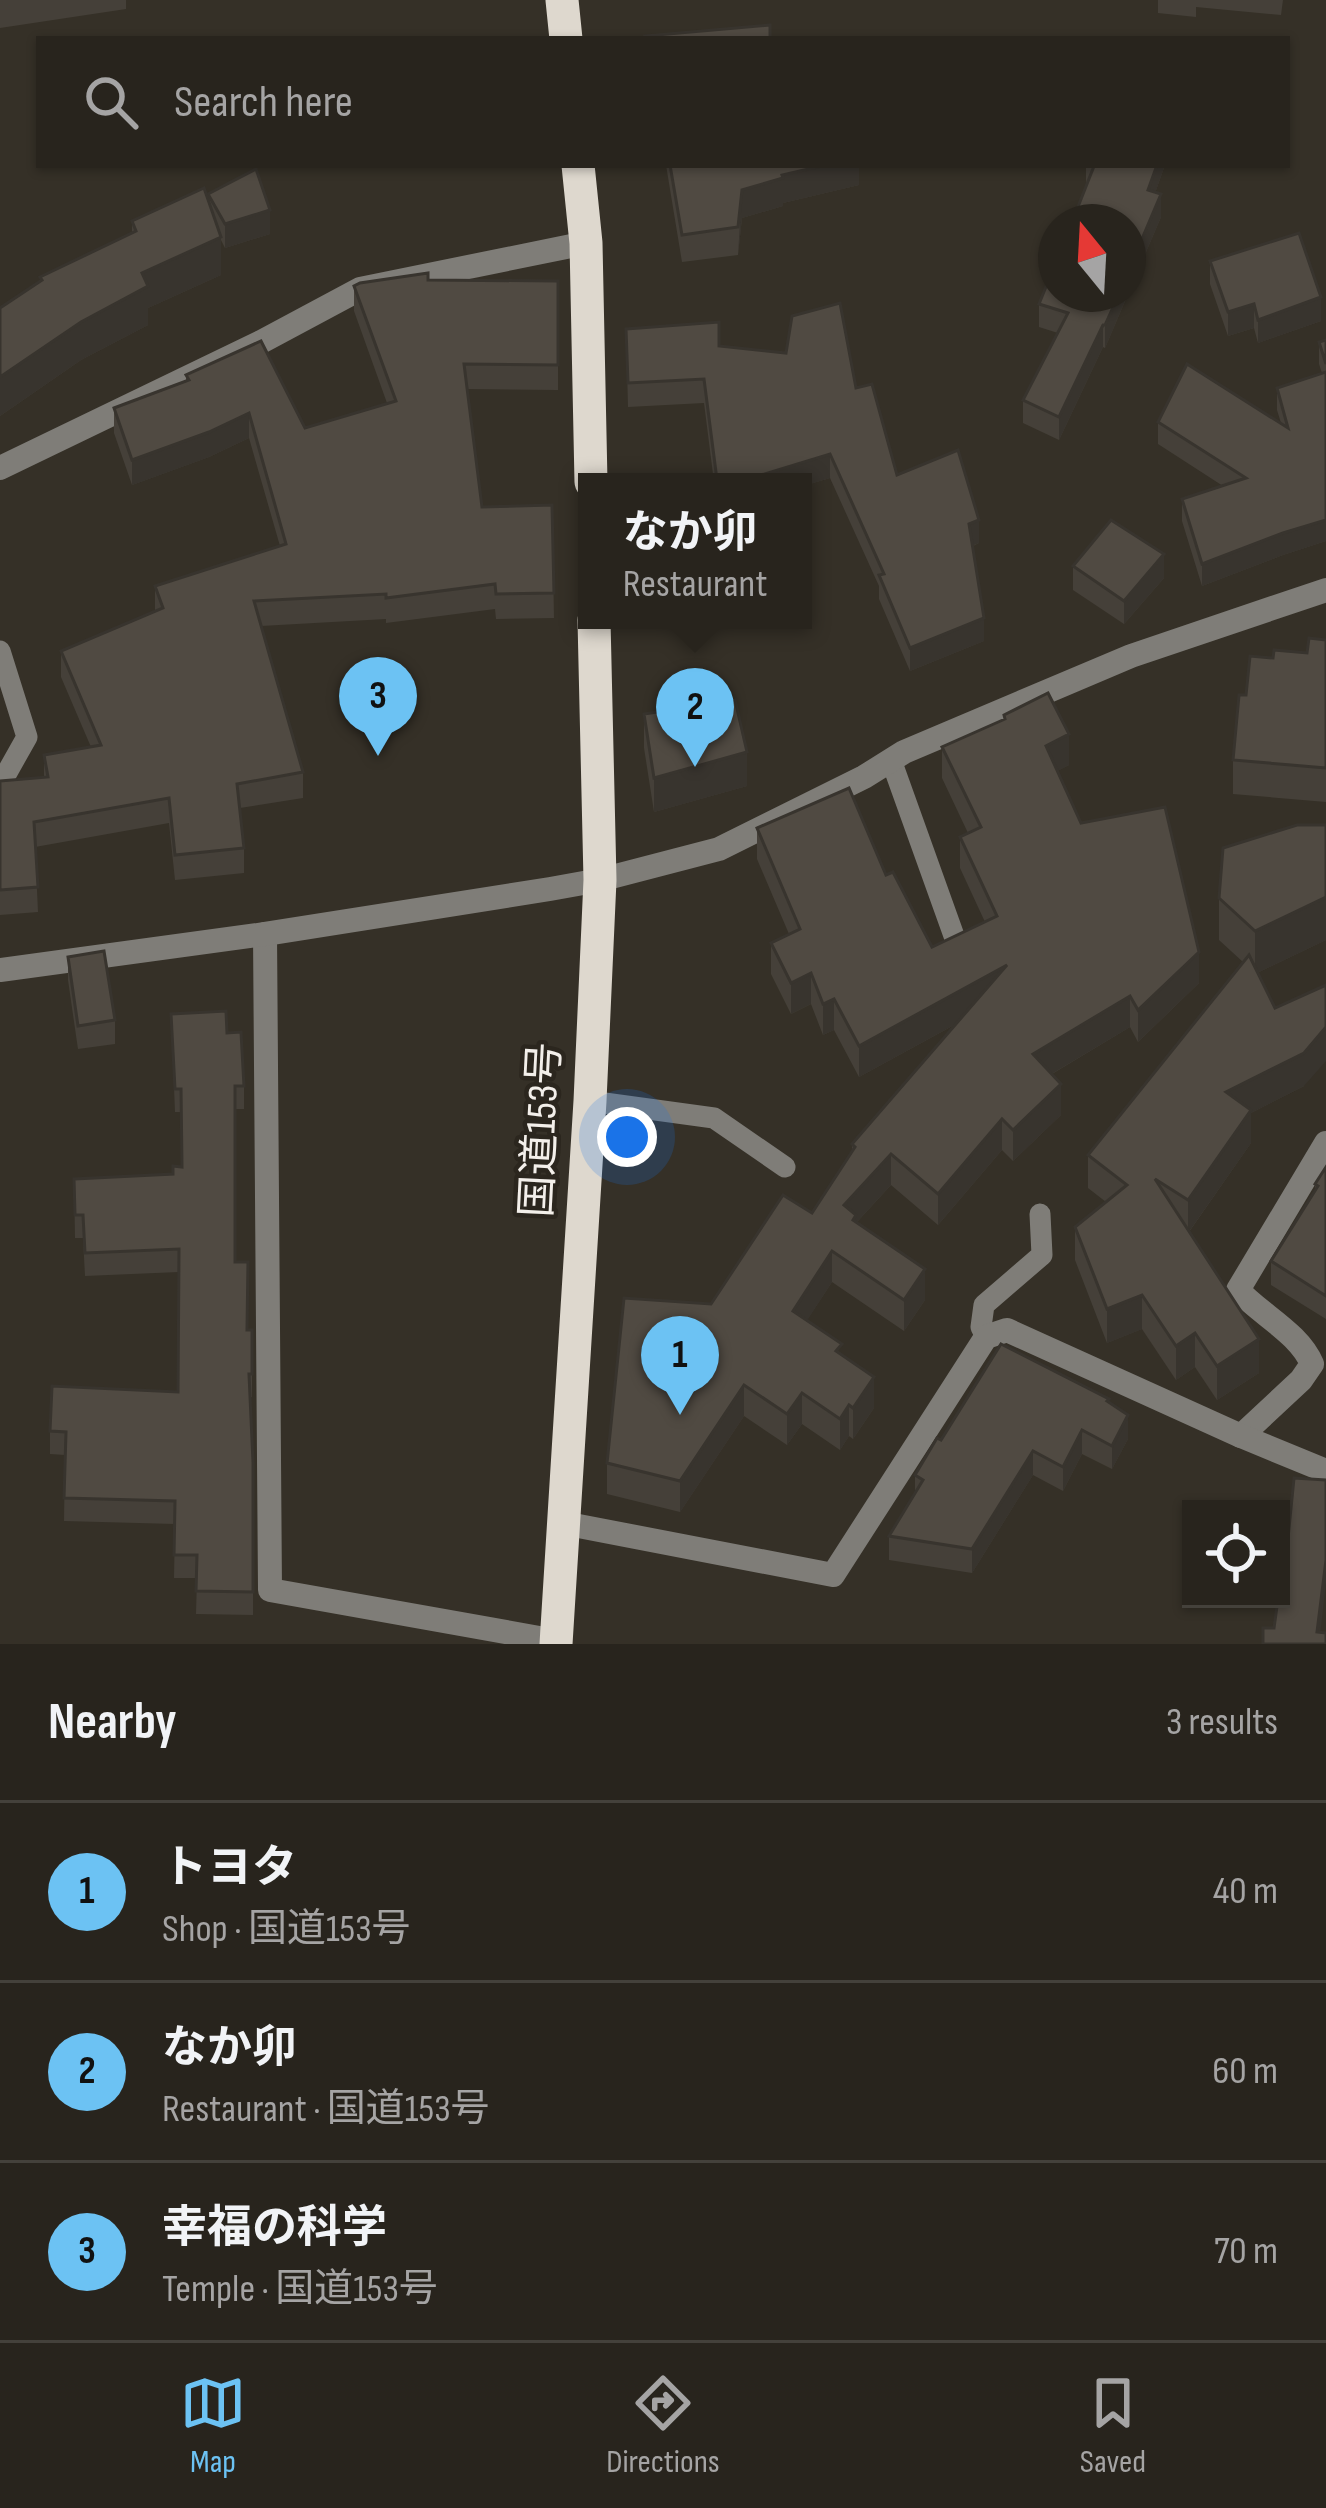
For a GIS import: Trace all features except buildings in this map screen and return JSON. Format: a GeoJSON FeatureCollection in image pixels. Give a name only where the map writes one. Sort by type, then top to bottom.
{"type":"FeatureCollection","features":[{"type":"Feature","properties":{"kind":"highway"},"geometry":{"type":"LineString","coordinates":[[562,0],[566,36]]}},
{"type":"Feature","properties":{"kind":"highway"},"geometry":{"type":"LineString","coordinates":[[578,168],[586,243],[591,473]]}},
{"type":"Feature","properties":{"kind":"highway","name":"国道153号"},"geometry":{"type":"LineString","coordinates":[[556,1643],[600,880],[594,629]]}},
{"type":"Feature","properties":{"kind":"street"},"geometry":{"type":"LineString","coordinates":[[0,468],[261,342],[359,289],[586,243]]}},
{"type":"Feature","properties":{"kind":"street"},"geometry":{"type":"LineString","coordinates":[[0,970],[265,934],[600,880],[719,849],[864,778],[904,752],[1131,656],[1326,590]]}},
{"type":"Feature","properties":{"kind":"street"},"geometry":{"type":"LineString","coordinates":[[265,934],[270,1590],[556,1643]]}},
{"type":"Feature","properties":{"kind":"street"},"geometry":{"type":"LineString","coordinates":[[1241,1436],[1312,1364],[1306,1348],[1238,1290],[1326,1143]]}},
{"type":"Feature","properties":{"kind":"street"},"geometry":{"type":"LineString","coordinates":[[563,1523],[833,1575],[986,1336],[1007,1330],[1326,1471]]}},
{"type":"Feature","properties":{"kind":"lane"},"geometry":{"type":"LineString","coordinates":[[0,651],[27,737],[0,785]]}},
{"type":"Feature","properties":{"kind":"lane"},"geometry":{"type":"LineString","coordinates":[[891,760],[958,947]]}},
{"type":"Feature","properties":{"kind":"lane"},"geometry":{"type":"LineString","coordinates":[[590,1101],[714,1118],[785,1167]]}},
{"type":"Feature","properties":{"kind":"lane"},"geometry":{"type":"LineString","coordinates":[[986,1336],[981,1327],[984,1305],[1042,1256],[1040,1214]]}},
{"type":"Feature","properties":{"kind":"place","name":"幸福の科学"},"geometry":{"type":"Point","coordinates":[378,756]}},
{"type":"Feature","properties":{"kind":"place","name":"なか卯"},"geometry":{"type":"Point","coordinates":[695,767]}},
{"type":"Feature","properties":{"kind":"place","name":"トヨタ"},"geometry":{"type":"Point","coordinates":[680,1415]}}]}
